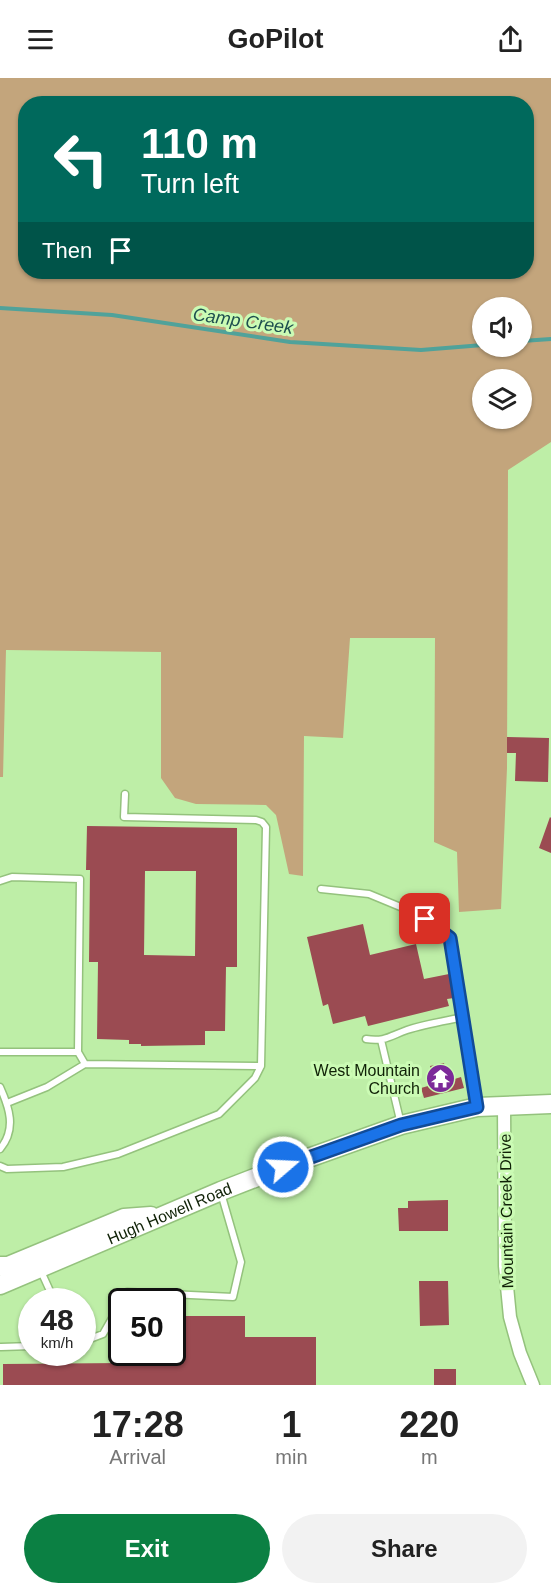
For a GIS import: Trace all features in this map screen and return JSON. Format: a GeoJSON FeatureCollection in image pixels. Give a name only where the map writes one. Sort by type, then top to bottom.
{"type":"FeatureCollection","features":[{"type":"Feature","properties":{"kind":"main road","name":"Hugh Howell Road"},"geometry":{"type":"LineString","coordinates":[[0,1285],[221,1191],[401,1125],[477,1107],[551,1104]]}},
{"type":"Feature","properties":{"kind":"main road"},"geometry":{"type":"LineString","coordinates":[[0,1266],[8,1266],[124,1218],[165,1215]]}},
{"type":"Feature","properties":{"kind":"street","name":"Mountain Creek Drive"},"geometry":{"type":"LineString","coordinates":[[504,1106],[506,1276],[510,1317],[520,1353],[533,1385]]}},
{"type":"Feature","properties":{"kind":"lane"},"geometry":{"type":"LineString","coordinates":[[0,1166],[7,1169],[63,1167],[118,1154],[219,1114],[255,1078],[261,1066],[266,827],[262,822],[256,820],[123,817],[125,794]]}},
{"type":"Feature","properties":{"kind":"lane"},"geometry":{"type":"LineString","coordinates":[[0,880],[12,877],[80,879],[78,1052],[85,1064]]}},
{"type":"Feature","properties":{"kind":"lane"},"geometry":{"type":"LineString","coordinates":[[321,889],[369,894],[415,913],[450,938],[477,1107]]}},
{"type":"Feature","properties":{"kind":"lane"},"geometry":{"type":"LineString","coordinates":[[366,1039],[390,1039],[406,1030],[464,1017]]}},
{"type":"Feature","properties":{"kind":"lane"},"geometry":{"type":"LineString","coordinates":[[381,1040],[401,1125]]}},
{"type":"Feature","properties":{"kind":"lane"},"geometry":{"type":"LineString","coordinates":[[0,1052],[78,1052]]}},
{"type":"Feature","properties":{"kind":"lane"},"geometry":{"type":"LineString","coordinates":[[7,1104],[47,1087],[79,1070],[85,1064],[261,1066]]}},
{"type":"Feature","properties":{"kind":"lane"},"geometry":{"type":"LineString","coordinates":[[0,1087],[11,1113],[6,1142],[0,1149]]}},
{"type":"Feature","properties":{"kind":"lane"},"geometry":{"type":"LineString","coordinates":[[96,1337],[103,1334],[127,1292],[233,1297],[241,1262],[221,1191]]}},
{"type":"Feature","properties":{"kind":"lane"},"geometry":{"type":"LineString","coordinates":[[39,1268],[48,1288]]}},
{"type":"Feature","properties":{"kind":"lane"},"geometry":{"type":"LineString","coordinates":[[1,1347],[18,1346]]}},
{"type":"Feature","properties":{"kind":"shaded area"},"geometry":{"type":"Polygon","coordinates":[[[0,78],[551,78],[551,442],[508,470],[507,768],[501,909],[459,912],[457,852],[434,842],[435,638],[350,638],[343,738],[304,736],[303,876],[289,874],[276,815],[266,805],[196,804],[175,798],[161,778],[161,652],[6,650],[3,777],[0,777],[0,78]]]}},
{"type":"Feature","properties":{"kind":"building"},"geometry":{"type":"Polygon","coordinates":[[[507,737],[549,738],[548,782],[515,781],[516,753],[507,753],[507,737]]]}},
{"type":"Feature","properties":{"kind":"building"},"geometry":{"type":"Polygon","coordinates":[[[551,818],[551,853],[539,848],[551,818]]]}},
{"type":"Feature","properties":{"kind":"building"},"geometry":{"type":"Polygon","coordinates":[[[87,826],[237,828],[237,967],[226,967],[225,1031],[205,1031],[205,1045],[141,1046],[141,1044],[129,1044],[129,1040],[97,1039],[98,962],[89,962],[90,870],[86,870],[87,826]],[[145,871],[144,955],[195,956],[196,871],[145,871]]]}},
{"type":"Feature","properties":{"kind":"building"},"geometry":{"type":"Polygon","coordinates":[[[363,924],[370,955],[416,944],[424,979],[449,974],[454,998],[447,999],[449,1006],[368,1026],[365,1016],[333,1024],[328,1004],[323,1006],[307,937],[363,924]]]}},
{"type":"Feature","properties":{"kind":"building","name":"West Mountain Church"},"geometry":{"type":"Polygon","coordinates":[[[444,1063],[448,1081],[461,1077],[464,1088],[424,1098],[421,1088],[435,1084],[430,1066],[444,1063]]]}},
{"type":"Feature","properties":{"kind":"building"},"geometry":{"type":"Polygon","coordinates":[[[448,1200],[448,1231],[399,1231],[398,1208],[408,1208],[408,1201],[448,1200]]]}},
{"type":"Feature","properties":{"kind":"building"},"geometry":{"type":"Polygon","coordinates":[[[419,1281],[448,1281],[449,1325],[420,1326],[419,1281]]]}},
{"type":"Feature","properties":{"kind":"building"},"geometry":{"type":"Polygon","coordinates":[[[186,1316],[245,1316],[245,1337],[316,1337],[316,1385],[3,1385],[3,1364],[96,1366],[96,1363],[108,1363],[108,1366],[186,1366],[186,1316]]]}},
{"type":"Feature","properties":{"kind":"building"},"geometry":{"type":"Polygon","coordinates":[[[434,1369],[456,1369],[456,1385],[434,1385],[434,1369]]]}},
{"type":"Feature","properties":{"kind":"waterway","name":"Camp Creek"},"geometry":{"type":"LineString","coordinates":[[0,308],[112,315],[290,342],[421,350],[472,346]]}},
{"type":"Feature","properties":{"kind":"waterway","name":"Camp Creek"},"geometry":{"type":"LineString","coordinates":[[532,340],[551,339]]}},
{"type":"Feature","properties":{"kind":"place","name":"West Mountain Church"},"geometry":{"type":"Point","coordinates":[441,1079]}},
{"type":"Feature","properties":{"kind":"route"},"geometry":{"type":"LineString","coordinates":[[283,1167],[401,1125],[477,1107],[450,938],[425,919]]}}]}
